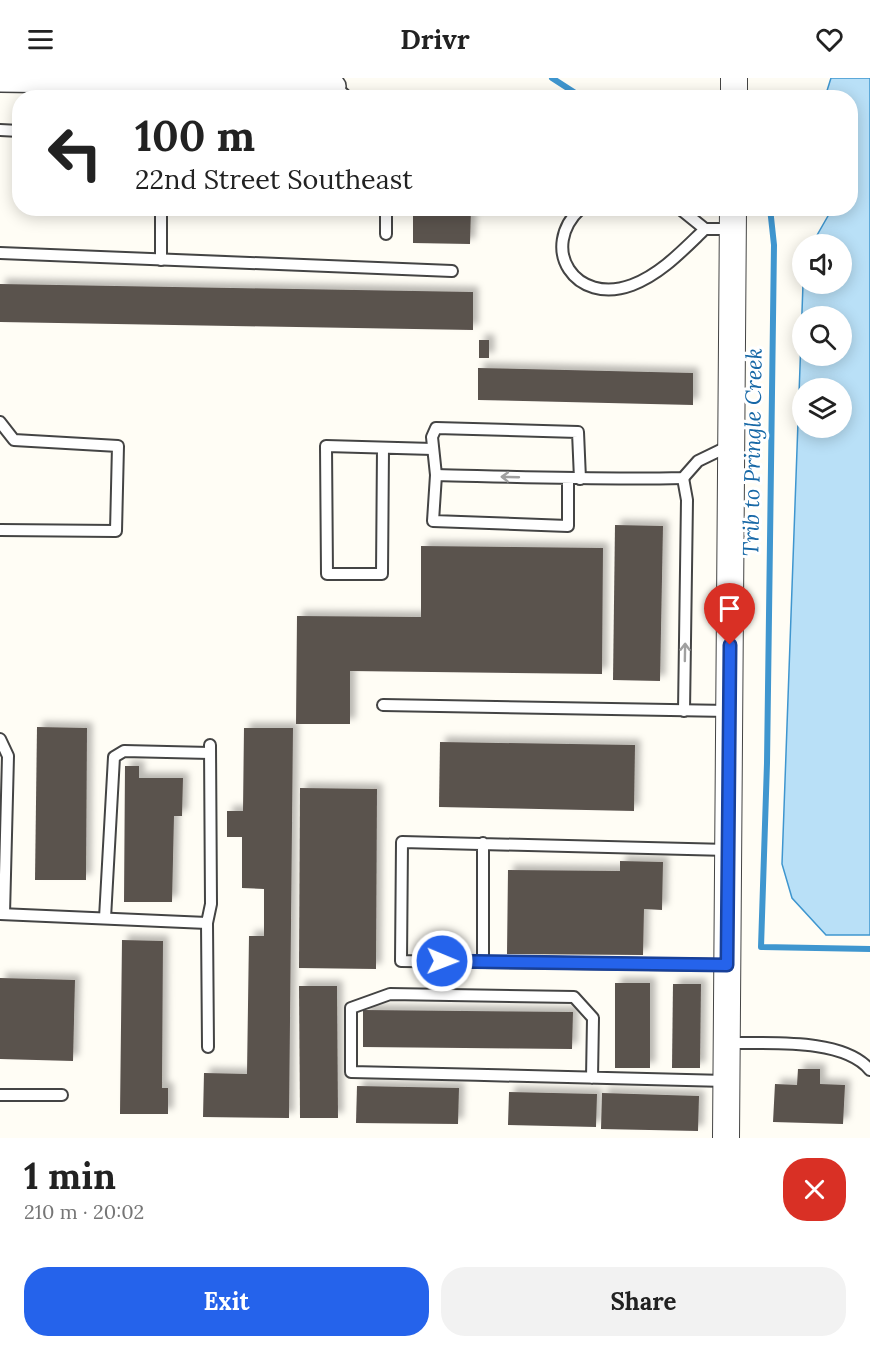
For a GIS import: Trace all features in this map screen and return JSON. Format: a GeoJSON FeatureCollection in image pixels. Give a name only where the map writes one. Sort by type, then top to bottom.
{"type":"FeatureCollection","features":[{"type":"Feature","properties":{"kind":"street"},"geometry":{"type":"LineString","coordinates":[[0,81],[143,90],[184,86],[289,90]]}},
{"type":"Feature","properties":{"kind":"street"},"geometry":{"type":"LineString","coordinates":[[726,1138],[733,219]]}},
{"type":"Feature","properties":{"kind":"lane"},"geometry":{"type":"LineString","coordinates":[[161,216],[161,260]]}},
{"type":"Feature","properties":{"kind":"lane"},"geometry":{"type":"LineString","coordinates":[[386,216],[386,234]]}},
{"type":"Feature","properties":{"kind":"lane"},"geometry":{"type":"LineString","coordinates":[[574,216],[568,224],[563,254],[569,271],[579,282],[592,289],[611,289],[631,285],[656,273],[705,229],[733,219]]}},
{"type":"Feature","properties":{"kind":"lane"},"geometry":{"type":"LineString","coordinates":[[689,216],[705,229]]}},
{"type":"Feature","properties":{"kind":"lane"},"geometry":{"type":"LineString","coordinates":[[0,253],[452,271]]}},
{"type":"Feature","properties":{"kind":"lane"},"geometry":{"type":"LineString","coordinates":[[0,422],[14,440],[117,446],[116,531],[0,530]]}},
{"type":"Feature","properties":{"kind":"lane"},"geometry":{"type":"LineString","coordinates":[[436,428],[578,432],[568,526],[433,521],[436,475],[433,449],[432,438],[436,428]]}},
{"type":"Feature","properties":{"kind":"lane"},"geometry":{"type":"LineString","coordinates":[[436,475],[574,479],[683,478],[698,461],[731,445]]}},
{"type":"Feature","properties":{"kind":"lane"},"geometry":{"type":"LineString","coordinates":[[383,448],[382,574],[327,574],[326,446],[433,449]]}},
{"type":"Feature","properties":{"kind":"lane"},"geometry":{"type":"LineString","coordinates":[[683,478],[687,500],[684,711]]}},
{"type":"Feature","properties":{"kind":"lane"},"geometry":{"type":"LineString","coordinates":[[383,705],[729,711]]}},
{"type":"Feature","properties":{"kind":"lane"},"geometry":{"type":"LineString","coordinates":[[0,739],[8,756],[2,914],[207,923]]}},
{"type":"Feature","properties":{"kind":"lane"},"geometry":{"type":"LineString","coordinates":[[105,918],[114,757],[124,751],[210,749],[211,904],[207,923],[208,1047]]}},
{"type":"Feature","properties":{"kind":"lane"},"geometry":{"type":"LineString","coordinates":[[727,965],[401,960],[402,842],[728,850]]}},
{"type":"Feature","properties":{"kind":"lane"},"geometry":{"type":"LineString","coordinates":[[483,843],[483,962]]}},
{"type":"Feature","properties":{"kind":"lane"},"geometry":{"type":"LineString","coordinates":[[592,1078],[593,1018],[574,997],[390,994],[351,1008],[351,1072],[592,1078],[726,1081]]}},
{"type":"Feature","properties":{"kind":"lane"},"geometry":{"type":"LineString","coordinates":[[727,1043],[819,1046],[843,1052],[870,1070]]}},
{"type":"Feature","properties":{"kind":"lane"},"geometry":{"type":"LineString","coordinates":[[0,1095],[62,1095]]}},
{"type":"Feature","properties":{"kind":"water"},"geometry":{"type":"Polygon","coordinates":[[[831,78],[870,78],[870,935],[826,935],[792,898],[782,864],[797,438],[852,438],[852,378],[800,378],[800,366],[852,366],[852,306],[802,306],[803,294],[852,294],[852,234],[818,234],[828,216],[858,216],[858,90],[827,90],[831,78]]]}},
{"type":"Feature","properties":{"kind":"building"},"geometry":{"type":"Polygon","coordinates":[[[413,216],[471,216],[470,244],[413,243],[413,216]]]}},
{"type":"Feature","properties":{"kind":"building"},"geometry":{"type":"Polygon","coordinates":[[[0,284],[473,292],[473,330],[0,322],[0,284]]]}},
{"type":"Feature","properties":{"kind":"building"},"geometry":{"type":"Polygon","coordinates":[[[479,340],[489,340],[489,358],[479,358],[479,340]]]}},
{"type":"Feature","properties":{"kind":"building"},"geometry":{"type":"Polygon","coordinates":[[[478,368],[693,373],[693,405],[478,400],[478,368]]]}},
{"type":"Feature","properties":{"kind":"building"},"geometry":{"type":"Polygon","coordinates":[[[615,525],[663,526],[660,681],[613,680],[615,525]]]}},
{"type":"Feature","properties":{"kind":"building"},"geometry":{"type":"Polygon","coordinates":[[[421,546],[603,548],[602,674],[350,671],[350,724],[296,724],[297,616],[421,617],[421,546]]]}},
{"type":"Feature","properties":{"kind":"building"},"geometry":{"type":"Polygon","coordinates":[[[37,727],[87,728],[86,880],[35,880],[37,727]]]}},
{"type":"Feature","properties":{"kind":"building"},"geometry":{"type":"Polygon","coordinates":[[[244,728],[293,728],[289,1118],[203,1117],[204,1073],[247,1074],[249,936],[264,936],[264,889],[242,888],[242,837],[227,837],[227,811],[243,811],[244,728]]]}},
{"type":"Feature","properties":{"kind":"building"},"geometry":{"type":"Polygon","coordinates":[[[440,742],[635,745],[634,811],[439,807],[440,742]]]}},
{"type":"Feature","properties":{"kind":"building"},"geometry":{"type":"Polygon","coordinates":[[[125,766],[139,766],[139,778],[183,778],[182,816],[174,816],[172,902],[124,902],[125,766]]]}},
{"type":"Feature","properties":{"kind":"building"},"geometry":{"type":"Polygon","coordinates":[[[300,788],[377,789],[376,969],[299,968],[300,788]]]}},
{"type":"Feature","properties":{"kind":"building"},"geometry":{"type":"Polygon","coordinates":[[[620,861],[663,862],[662,910],[644,909],[643,955],[507,954],[508,870],[620,871],[620,861]]]}},
{"type":"Feature","properties":{"kind":"building"},"geometry":{"type":"Polygon","coordinates":[[[122,940],[163,941],[162,1088],[168,1088],[168,1114],[120,1114],[122,940]]]}},
{"type":"Feature","properties":{"kind":"building"},"geometry":{"type":"Polygon","coordinates":[[[0,978],[75,980],[73,1061],[0,1059],[0,978]]]}},
{"type":"Feature","properties":{"kind":"building"},"geometry":{"type":"Polygon","coordinates":[[[615,983],[650,983],[650,1068],[615,1068],[615,983]]]}},
{"type":"Feature","properties":{"kind":"building"},"geometry":{"type":"Polygon","coordinates":[[[673,984],[701,984],[700,1068],[672,1068],[673,984]]]}},
{"type":"Feature","properties":{"kind":"building"},"geometry":{"type":"Polygon","coordinates":[[[299,986],[337,986],[338,1118],[300,1118],[299,986]]]}},
{"type":"Feature","properties":{"kind":"building"},"geometry":{"type":"Polygon","coordinates":[[[363,1010],[573,1012],[572,1049],[363,1047],[363,1010]]]}},
{"type":"Feature","properties":{"kind":"building"},"geometry":{"type":"Polygon","coordinates":[[[798,1069],[820,1069],[820,1084],[845,1085],[843,1124],[773,1122],[775,1084],[797,1085],[798,1069]]]}},
{"type":"Feature","properties":{"kind":"building"},"geometry":{"type":"Polygon","coordinates":[[[357,1086],[459,1088],[458,1124],[356,1123],[357,1086]]]}},
{"type":"Feature","properties":{"kind":"building"},"geometry":{"type":"Polygon","coordinates":[[[509,1092],[597,1094],[596,1127],[508,1125],[509,1092]]]}},
{"type":"Feature","properties":{"kind":"building"},"geometry":{"type":"Polygon","coordinates":[[[602,1093],[699,1096],[698,1131],[601,1129],[602,1093]]]}},
{"type":"Feature","properties":{"kind":"waterway","name":"Trib to Pringle Creek"},"geometry":{"type":"LineString","coordinates":[[552,78],[571,90]]}},
{"type":"Feature","properties":{"kind":"waterway","name":"Trib to Pringle Creek"},"geometry":{"type":"LineString","coordinates":[[771,216],[774,245],[767,763],[761,947],[870,949]]}},
{"type":"Feature","properties":{"kind":"route"},"geometry":{"type":"LineString","coordinates":[[442,961],[727,965],[730,645]]}}]}
